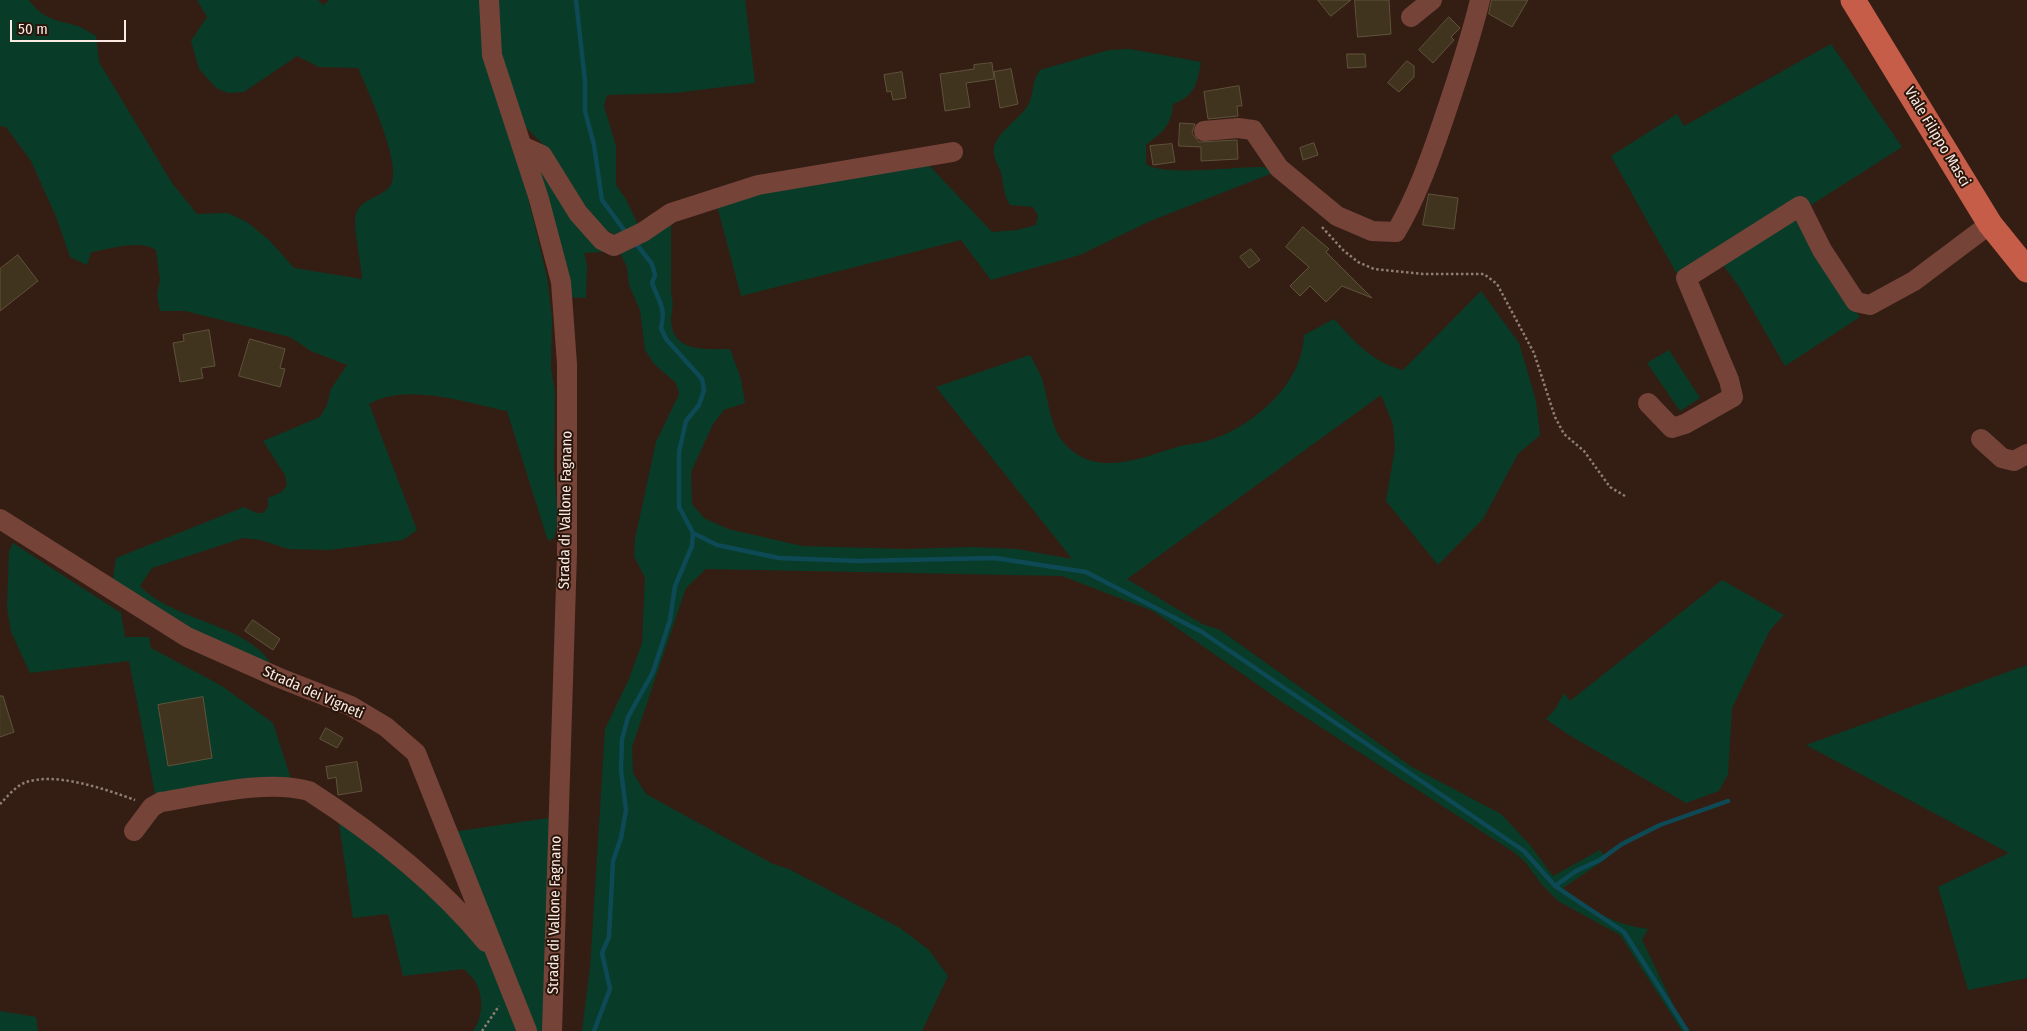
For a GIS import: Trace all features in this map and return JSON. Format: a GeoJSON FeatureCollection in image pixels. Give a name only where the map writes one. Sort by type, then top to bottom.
{"type":"FeatureCollection","features":[{"type":"Feature","properties":{"kind":"main road","name":"Viale Filippo Masci"},"geometry":{"type":"LineString","coordinates":[[1853,0],[1990,224],[2027,270]]}},
{"type":"Feature","properties":{"kind":"street","name":"Strada di Vallone Fagnano"},"geometry":{"type":"LineString","coordinates":[[489,0],[492,55],[539,199],[561,282],[567,364],[566,553],[552,1031]]}},
{"type":"Feature","properties":{"kind":"street"},"geometry":{"type":"LineString","coordinates":[[1411,17],[1432,0]]}},
{"type":"Feature","properties":{"kind":"street"},"geometry":{"type":"LineString","coordinates":[[1204,131],[1238,128],[1253,130],[1279,168],[1337,216],[1372,231],[1396,232],[1414,200],[1430,159],[1470,41],[1480,0]]}},
{"type":"Feature","properties":{"kind":"street"},"geometry":{"type":"LineString","coordinates":[[522,146],[542,155],[578,213],[602,240],[614,246],[643,232],[670,212],[758,186],[953,152]]}},
{"type":"Feature","properties":{"kind":"street"},"geometry":{"type":"LineString","coordinates":[[1648,403],[1672,428],[1685,424],[1733,397],[1729,380],[1686,278],[1800,206],[1822,250],[1856,302],[1870,304],[1914,281],[1990,224]]}},
{"type":"Feature","properties":{"kind":"street"},"geometry":{"type":"LineString","coordinates":[[1981,439],[2002,458],[2014,461],[2027,454]]}},
{"type":"Feature","properties":{"kind":"street","name":"Strada dei Vigneti"},"geometry":{"type":"LineString","coordinates":[[0,519],[187,637],[277,677],[351,706],[386,727],[416,753],[527,1031]]}},
{"type":"Feature","properties":{"kind":"street"},"geometry":{"type":"LineString","coordinates":[[134,831],[152,807],[162,802],[267,786],[293,786],[309,791],[401,857],[472,924],[499,957]]}},
{"type":"Feature","properties":{"kind":"path"},"geometry":{"type":"LineString","coordinates":[[1324,205],[1318,216],[1319,223],[1326,234],[1358,262],[1374,269],[1401,273],[1484,274],[1497,284],[1534,353],[1555,417],[1564,434],[1584,452],[1610,487],[1625,496]]}},
{"type":"Feature","properties":{"kind":"path"},"geometry":{"type":"LineString","coordinates":[[0,804],[22,784],[49,780],[97,788],[152,807]]}},
{"type":"Feature","properties":{"kind":"path"},"geometry":{"type":"LineString","coordinates":[[482,1031],[511,988]]}},
{"type":"Feature","properties":{"kind":"green space"},"geometry":{"type":"Polygon","coordinates":[[[0,0],[29,0],[34,7],[45,15],[80,27],[96,36],[99,62],[172,183],[197,214],[228,213],[247,222],[270,241],[294,268],[362,279],[355,227],[356,214],[363,204],[389,187],[392,182],[393,172],[382,125],[358,68],[319,67],[297,56],[244,92],[228,93],[216,88],[199,69],[191,41],[207,17],[197,0],[318,0],[323,5],[329,0],[481,0],[547,277],[552,319],[551,369],[555,392],[554,466],[558,521],[554,538],[548,541],[507,411],[437,396],[401,395],[384,398],[369,404],[417,530],[403,540],[330,550],[288,549],[261,540],[243,538],[152,568],[140,586],[155,598],[173,608],[233,633],[250,643],[265,655],[275,671],[186,630],[112,584],[116,558],[244,507],[256,513],[263,513],[268,507],[268,498],[282,492],[287,485],[285,475],[263,441],[320,417],[327,405],[331,389],[347,365],[311,351],[290,337],[185,311],[160,311],[157,295],[160,280],[156,250],[149,247],[133,245],[91,252],[87,265],[70,257],[57,219],[31,161],[6,127],[0,126],[0,0]]]}},
{"type":"Feature","properties":{"kind":"green space"},"geometry":{"type":"Polygon","coordinates":[[[499,0],[745,0],[755,83],[675,93],[607,95],[604,106],[616,146],[616,185],[626,199],[638,225],[618,236],[600,227],[541,142],[517,119],[498,45],[499,0]]]}},
{"type":"Feature","properties":{"kind":"green space"},"geometry":{"type":"Polygon","coordinates":[[[1831,44],[1902,147],[1811,205],[1805,196],[1678,276],[1611,156],[1677,114],[1684,126],[1831,44]]]}},
{"type":"Feature","properties":{"kind":"green space"},"geometry":{"type":"Polygon","coordinates":[[[1130,49],[1201,62],[1194,88],[1186,97],[1173,104],[1170,118],[1165,128],[1146,145],[1146,164],[1168,170],[1264,167],[1275,172],[1148,222],[1080,255],[991,280],[961,240],[741,296],[715,198],[924,160],[992,232],[1017,230],[1036,225],[1038,216],[1033,207],[1010,205],[1008,201],[994,154],[994,147],[997,141],[1001,134],[1028,105],[1032,96],[1035,79],[1040,70],[1109,50],[1130,49]]]}},
{"type":"Feature","properties":{"kind":"green space"},"geometry":{"type":"Polygon","coordinates":[[[531,156],[592,240],[671,224],[671,294],[673,305],[671,321],[673,331],[678,339],[692,347],[701,349],[730,349],[741,379],[745,403],[724,410],[713,424],[691,472],[692,504],[704,518],[728,529],[802,546],[905,549],[973,547],[1017,549],[1072,559],[936,387],[1030,355],[1042,378],[1056,431],[1067,446],[1086,459],[1111,463],[1124,462],[1207,441],[1241,426],[1257,415],[1285,387],[1295,370],[1301,353],[1304,335],[1334,319],[1373,357],[1392,367],[1403,370],[1481,291],[1519,343],[1536,401],[1540,435],[1518,454],[1483,519],[1438,565],[1386,501],[1395,448],[1393,424],[1381,395],[1127,579],[1202,624],[1220,630],[1412,767],[1501,814],[1530,845],[1553,876],[1600,850],[1606,859],[1563,888],[1592,910],[1602,915],[1624,924],[1648,929],[1642,940],[1686,1031],[1682,1031],[1620,935],[1558,901],[1542,885],[1526,863],[1515,853],[1285,704],[1153,611],[1062,576],[706,569],[686,588],[632,747],[633,773],[646,794],[773,864],[789,869],[900,928],[929,950],[948,976],[922,1031],[582,1031],[590,968],[605,729],[629,679],[642,643],[645,578],[634,556],[635,539],[656,442],[679,394],[676,383],[654,364],[645,350],[640,310],[629,285],[627,267],[619,251],[584,253],[587,265],[586,298],[567,297],[531,156]]]}},
{"type":"Feature","properties":{"kind":"green space"},"geometry":{"type":"Polygon","coordinates":[[[1795,212],[1826,272],[1860,317],[1785,366],[1740,288],[1721,262],[1795,212]]]}},
{"type":"Feature","properties":{"kind":"green space"},"geometry":{"type":"Polygon","coordinates":[[[1669,350],[1700,398],[1680,411],[1647,363],[1669,350]]]}},
{"type":"Feature","properties":{"kind":"green space"},"geometry":{"type":"Polygon","coordinates":[[[13,543],[121,613],[125,637],[149,637],[151,648],[222,686],[273,723],[291,779],[156,798],[129,661],[30,673],[11,632],[7,607],[9,551],[13,543]]]}},
{"type":"Feature","properties":{"kind":"green space"},"geometry":{"type":"Polygon","coordinates":[[[1722,580],[1784,615],[1770,630],[1732,708],[1728,774],[1719,791],[1686,803],[1569,735],[1546,719],[1556,708],[1564,693],[1570,701],[1722,580]]]}},
{"type":"Feature","properties":{"kind":"green space"},"geometry":{"type":"Polygon","coordinates":[[[2027,665],[2027,978],[1968,990],[1938,887],[2009,853],[1806,745],[2027,665]]]}},
{"type":"Feature","properties":{"kind":"green space"},"geometry":{"type":"Polygon","coordinates":[[[338,817],[470,918],[452,832],[555,817],[546,1017],[542,1031],[473,1031],[480,1015],[481,997],[476,983],[464,969],[403,976],[388,914],[353,918],[338,817]]]}},
{"type":"Feature","properties":{"kind":"green space"},"geometry":{"type":"Polygon","coordinates":[[[0,1011],[36,1017],[38,1031],[0,1031],[0,1011]]]}},
{"type":"Feature","properties":{"kind":"building"},"geometry":{"type":"Polygon","coordinates":[[[1318,0],[1351,0],[1331,16],[1318,0]]]}},
{"type":"Feature","properties":{"kind":"building"},"geometry":{"type":"Polygon","coordinates":[[[1355,0],[1389,0],[1391,34],[1358,37],[1355,0]]]}},
{"type":"Feature","properties":{"kind":"building"},"geometry":{"type":"Polygon","coordinates":[[[1492,0],[1528,0],[1512,27],[1489,14],[1492,0]]]}},
{"type":"Feature","properties":{"kind":"building"},"geometry":{"type":"Polygon","coordinates":[[[1449,17],[1460,28],[1451,37],[1454,40],[1433,63],[1419,50],[1449,17]]]}},
{"type":"Feature","properties":{"kind":"building"},"geometry":{"type":"Polygon","coordinates":[[[1347,54],[1365,54],[1366,67],[1348,68],[1347,54]]]}},
{"type":"Feature","properties":{"kind":"building"},"geometry":{"type":"Polygon","coordinates":[[[1407,61],[1414,66],[1414,77],[1399,92],[1388,83],[1407,61]]]}},
{"type":"Feature","properties":{"kind":"building"},"geometry":{"type":"Polygon","coordinates":[[[992,63],[994,79],[966,83],[970,107],[945,111],[940,74],[974,69],[974,65],[992,63]]]}},
{"type":"Feature","properties":{"kind":"building"},"geometry":{"type":"Polygon","coordinates":[[[1011,69],[1018,104],[1000,108],[994,72],[1011,69]]]}},
{"type":"Feature","properties":{"kind":"building"},"geometry":{"type":"Polygon","coordinates":[[[902,72],[906,98],[893,100],[891,91],[887,92],[884,75],[902,72]]]}},
{"type":"Feature","properties":{"kind":"building"},"geometry":{"type":"Polygon","coordinates":[[[1239,86],[1242,106],[1237,106],[1238,116],[1208,119],[1204,92],[1239,86]]]}},
{"type":"Feature","properties":{"kind":"building"},"geometry":{"type":"Polygon","coordinates":[[[1180,123],[1195,124],[1192,133],[1199,142],[1237,140],[1238,159],[1201,161],[1201,147],[1179,146],[1180,123]]]}},
{"type":"Feature","properties":{"kind":"building"},"geometry":{"type":"Polygon","coordinates":[[[1314,143],[1318,155],[1303,160],[1300,148],[1314,143]]]}},
{"type":"Feature","properties":{"kind":"building"},"geometry":{"type":"Polygon","coordinates":[[[1172,144],[1175,162],[1153,165],[1150,146],[1172,144]]]}},
{"type":"Feature","properties":{"kind":"building"},"geometry":{"type":"Polygon","coordinates":[[[1429,194],[1458,198],[1454,229],[1423,225],[1429,194]]]}},
{"type":"Feature","properties":{"kind":"building"},"geometry":{"type":"Polygon","coordinates":[[[1303,227],[1329,249],[1326,252],[1372,298],[1342,286],[1326,302],[1310,286],[1300,296],[1290,286],[1309,267],[1286,247],[1303,227]]]}},
{"type":"Feature","properties":{"kind":"building"},"geometry":{"type":"Polygon","coordinates":[[[1251,249],[1260,260],[1249,268],[1240,257],[1251,249]]]}},
{"type":"Feature","properties":{"kind":"building"},"geometry":{"type":"Polygon","coordinates":[[[18,255],[38,281],[0,311],[0,269],[18,255]]]}},
{"type":"Feature","properties":{"kind":"building"},"geometry":{"type":"Polygon","coordinates":[[[209,330],[215,366],[201,368],[203,378],[180,382],[173,343],[184,341],[183,335],[209,330]]]}},
{"type":"Feature","properties":{"kind":"building"},"geometry":{"type":"Polygon","coordinates":[[[250,339],[285,349],[280,368],[285,369],[280,387],[239,376],[250,339]]]}},
{"type":"Feature","properties":{"kind":"building"},"geometry":{"type":"Polygon","coordinates":[[[253,620],[280,639],[273,650],[245,631],[253,620]]]}},
{"type":"Feature","properties":{"kind":"building"},"geometry":{"type":"Polygon","coordinates":[[[0,696],[3,696],[14,732],[0,737],[0,696]]]}},
{"type":"Feature","properties":{"kind":"building"},"geometry":{"type":"Polygon","coordinates":[[[203,697],[212,758],[168,766],[158,705],[203,697]]]}},
{"type":"Feature","properties":{"kind":"building"},"geometry":{"type":"Polygon","coordinates":[[[326,728],[343,738],[337,748],[320,739],[326,728]]]}},
{"type":"Feature","properties":{"kind":"building"},"geometry":{"type":"Polygon","coordinates":[[[357,762],[362,791],[338,795],[336,777],[328,779],[326,767],[357,762]]]}},
{"type":"Feature","properties":{"kind":"waterway"},"geometry":{"type":"LineString","coordinates":[[576,0],[585,81],[585,111],[594,145],[602,200],[627,234]]}},
{"type":"Feature","properties":{"kind":"waterway"},"geometry":{"type":"LineString","coordinates":[[594,1031],[610,989],[602,953],[609,937],[613,861],[621,838],[626,810],[621,770],[622,739],[628,717],[653,672],[670,620],[675,586],[692,546],[693,533],[679,507],[679,452],[686,421],[699,405],[704,390],[702,379],[666,339],[661,328],[663,315],[661,305],[652,283],[655,275],[652,264],[634,241]]}},
{"type":"Feature","properties":{"kind":"waterway"},"geometry":{"type":"LineString","coordinates":[[693,533],[717,545],[779,558],[859,561],[995,558],[1086,572],[1202,632],[1524,851],[1555,886],[1624,932],[1687,1031]]}},
{"type":"Feature","properties":{"kind":"waterway"},"geometry":{"type":"LineString","coordinates":[[1555,886],[1576,871],[1600,860],[1622,844],[1660,825],[1728,801]]}}]}
